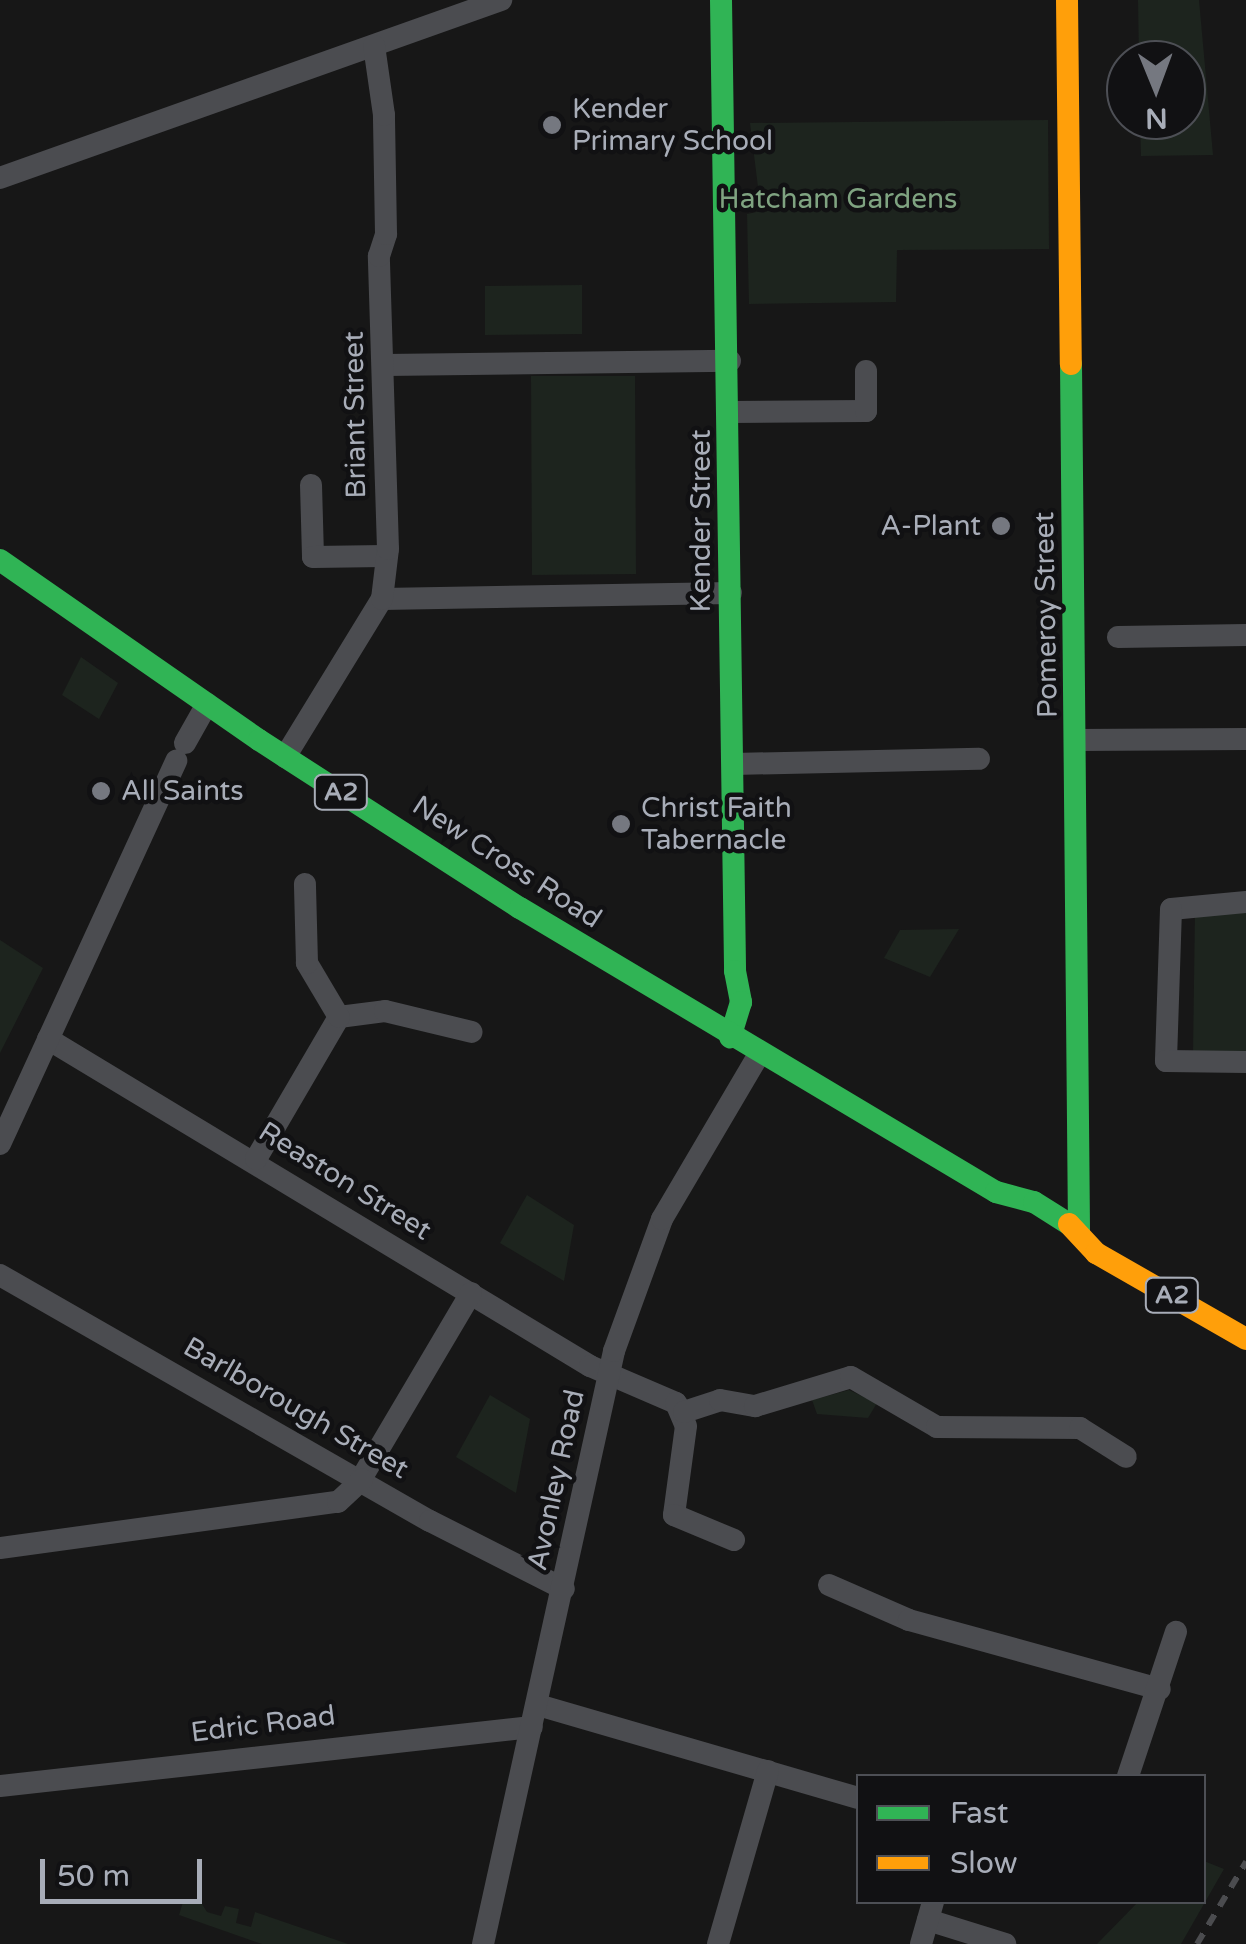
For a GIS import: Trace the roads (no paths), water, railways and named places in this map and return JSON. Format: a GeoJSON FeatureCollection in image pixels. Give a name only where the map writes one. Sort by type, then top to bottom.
{"type":"FeatureCollection","features":[{"type":"Feature","properties":{"kind":"main road","name":"Kender Street"},"geometry":{"type":"LineString","coordinates":[[721,0],[731,412],[736,972],[742,1016],[730,1038]]}},
{"type":"Feature","properties":{"kind":"main road","name":"Pomeroy Street"},"geometry":{"type":"LineString","coordinates":[[1067,0],[1079,1230]]}},
{"type":"Feature","properties":{"kind":"main road","name":"New Cross Road"},"geometry":{"type":"LineString","coordinates":[[4,572],[285,756],[730,1038],[996,1192],[1020,1195],[1079,1230],[1096,1253]]}},
{"type":"Feature","properties":{"kind":"main road","name":"New Cross Road"},"geometry":{"type":"LineString","coordinates":[[996,1192],[1003,1215],[1018,1224]]}},
{"type":"Feature","properties":{"kind":"main road","name":"New Cross Road"},"geometry":{"type":"LineString","coordinates":[[1050,1242],[1096,1253],[1246,1338]]}},
{"type":"Feature","properties":{"kind":"street"},"geometry":{"type":"LineString","coordinates":[[0,178],[501,0]]}},
{"type":"Feature","properties":{"kind":"street","name":"Briant Street"},"geometry":{"type":"LineString","coordinates":[[285,756],[382,599],[384,115],[374,46]]}},
{"type":"Feature","properties":{"kind":"street"},"geometry":{"type":"LineString","coordinates":[[384,365],[730,361]]}},
{"type":"Feature","properties":{"kind":"street"},"geometry":{"type":"LineString","coordinates":[[731,412],[866,411],[866,372]]}},
{"type":"Feature","properties":{"kind":"street"},"geometry":{"type":"LineString","coordinates":[[312,485],[313,557],[384,556]]}},
{"type":"Feature","properties":{"kind":"street"},"geometry":{"type":"LineString","coordinates":[[382,599],[731,592]]}},
{"type":"Feature","properties":{"kind":"street"},"geometry":{"type":"LineString","coordinates":[[1118,637],[1246,635]]}},
{"type":"Feature","properties":{"kind":"street"},"geometry":{"type":"LineString","coordinates":[[0,1144],[181,752],[207,704]]}},
{"type":"Feature","properties":{"kind":"street"},"geometry":{"type":"LineString","coordinates":[[1077,740],[1246,739]]}},
{"type":"Feature","properties":{"kind":"street"},"geometry":{"type":"LineString","coordinates":[[734,764],[978,759]]}},
{"type":"Feature","properties":{"kind":"street"},"geometry":{"type":"LineString","coordinates":[[304,884],[308,963],[339,1017]]}},
{"type":"Feature","properties":{"kind":"street"},"geometry":{"type":"LineString","coordinates":[[1246,902],[1171,909],[1166,1062],[1246,1062]]}},
{"type":"Feature","properties":{"kind":"street"},"geometry":{"type":"LineString","coordinates":[[339,1017],[385,1012],[472,1032]]}},
{"type":"Feature","properties":{"kind":"street"},"geometry":{"type":"LineString","coordinates":[[256,1159],[339,1017]]}},
{"type":"Feature","properties":{"kind":"street","name":"Reaston Street"},"geometry":{"type":"LineString","coordinates":[[53,1030],[471,1293],[684,1412]]}},
{"type":"Feature","properties":{"kind":"street","name":"Avonley Road"},"geometry":{"type":"LineString","coordinates":[[483,1944],[609,1373],[662,1219],[759,1054]]}},
{"type":"Feature","properties":{"kind":"street","name":"Barlborough Street"},"geometry":{"type":"LineString","coordinates":[[0,1275],[564,1588]]}},
{"type":"Feature","properties":{"kind":"street"},"geometry":{"type":"LineString","coordinates":[[0,1548],[338,1502],[362,1479],[471,1293]]}},
{"type":"Feature","properties":{"kind":"street"},"geometry":{"type":"LineString","coordinates":[[734,1540],[674,1515],[684,1412],[720,1400],[755,1406],[852,1378],[937,1427],[1080,1428],[1126,1458]]}},
{"type":"Feature","properties":{"kind":"street"},"geometry":{"type":"LineString","coordinates":[[829,1585],[909,1620],[1160,1690]]}},
{"type":"Feature","properties":{"kind":"street"},"geometry":{"type":"LineString","coordinates":[[1129,1774],[1160,1690],[1176,1632]]}},
{"type":"Feature","properties":{"kind":"street"},"geometry":{"type":"LineString","coordinates":[[535,1716],[768,1770],[856,1797]]}},
{"type":"Feature","properties":{"kind":"street","name":"Edric Road"},"geometry":{"type":"LineString","coordinates":[[0,1786],[535,1716]]}},
{"type":"Feature","properties":{"kind":"street"},"geometry":{"type":"LineString","coordinates":[[718,1944],[768,1770]]}},
{"type":"Feature","properties":{"kind":"street"},"geometry":{"type":"LineString","coordinates":[[921,1944],[930,1910],[1005,1944]]}},
{"type":"Feature","properties":{"kind":"railway"},"geometry":{"type":"LineString","coordinates":[[1197,1944],[1246,1862]]}},
{"type":"Feature","properties":{"kind":"place","name":"Kender Primary School"},"geometry":{"type":"Point","coordinates":[552,125]}},
{"type":"Feature","properties":{"kind":"place","name":"A-Plant"},"geometry":{"type":"Point","coordinates":[1001,526]}},
{"type":"Feature","properties":{"kind":"place","name":"All Saints"},"geometry":{"type":"Point","coordinates":[101,791]}},
{"type":"Feature","properties":{"kind":"place","name":"Christ Faith Tabernacle"},"geometry":{"type":"Point","coordinates":[621,824]}},
{"type":"Feature","properties":{"kind":"park label","name":"Hatcham Gardens"},"geometry":{"type":"Point","coordinates":[838,199]}}]}
